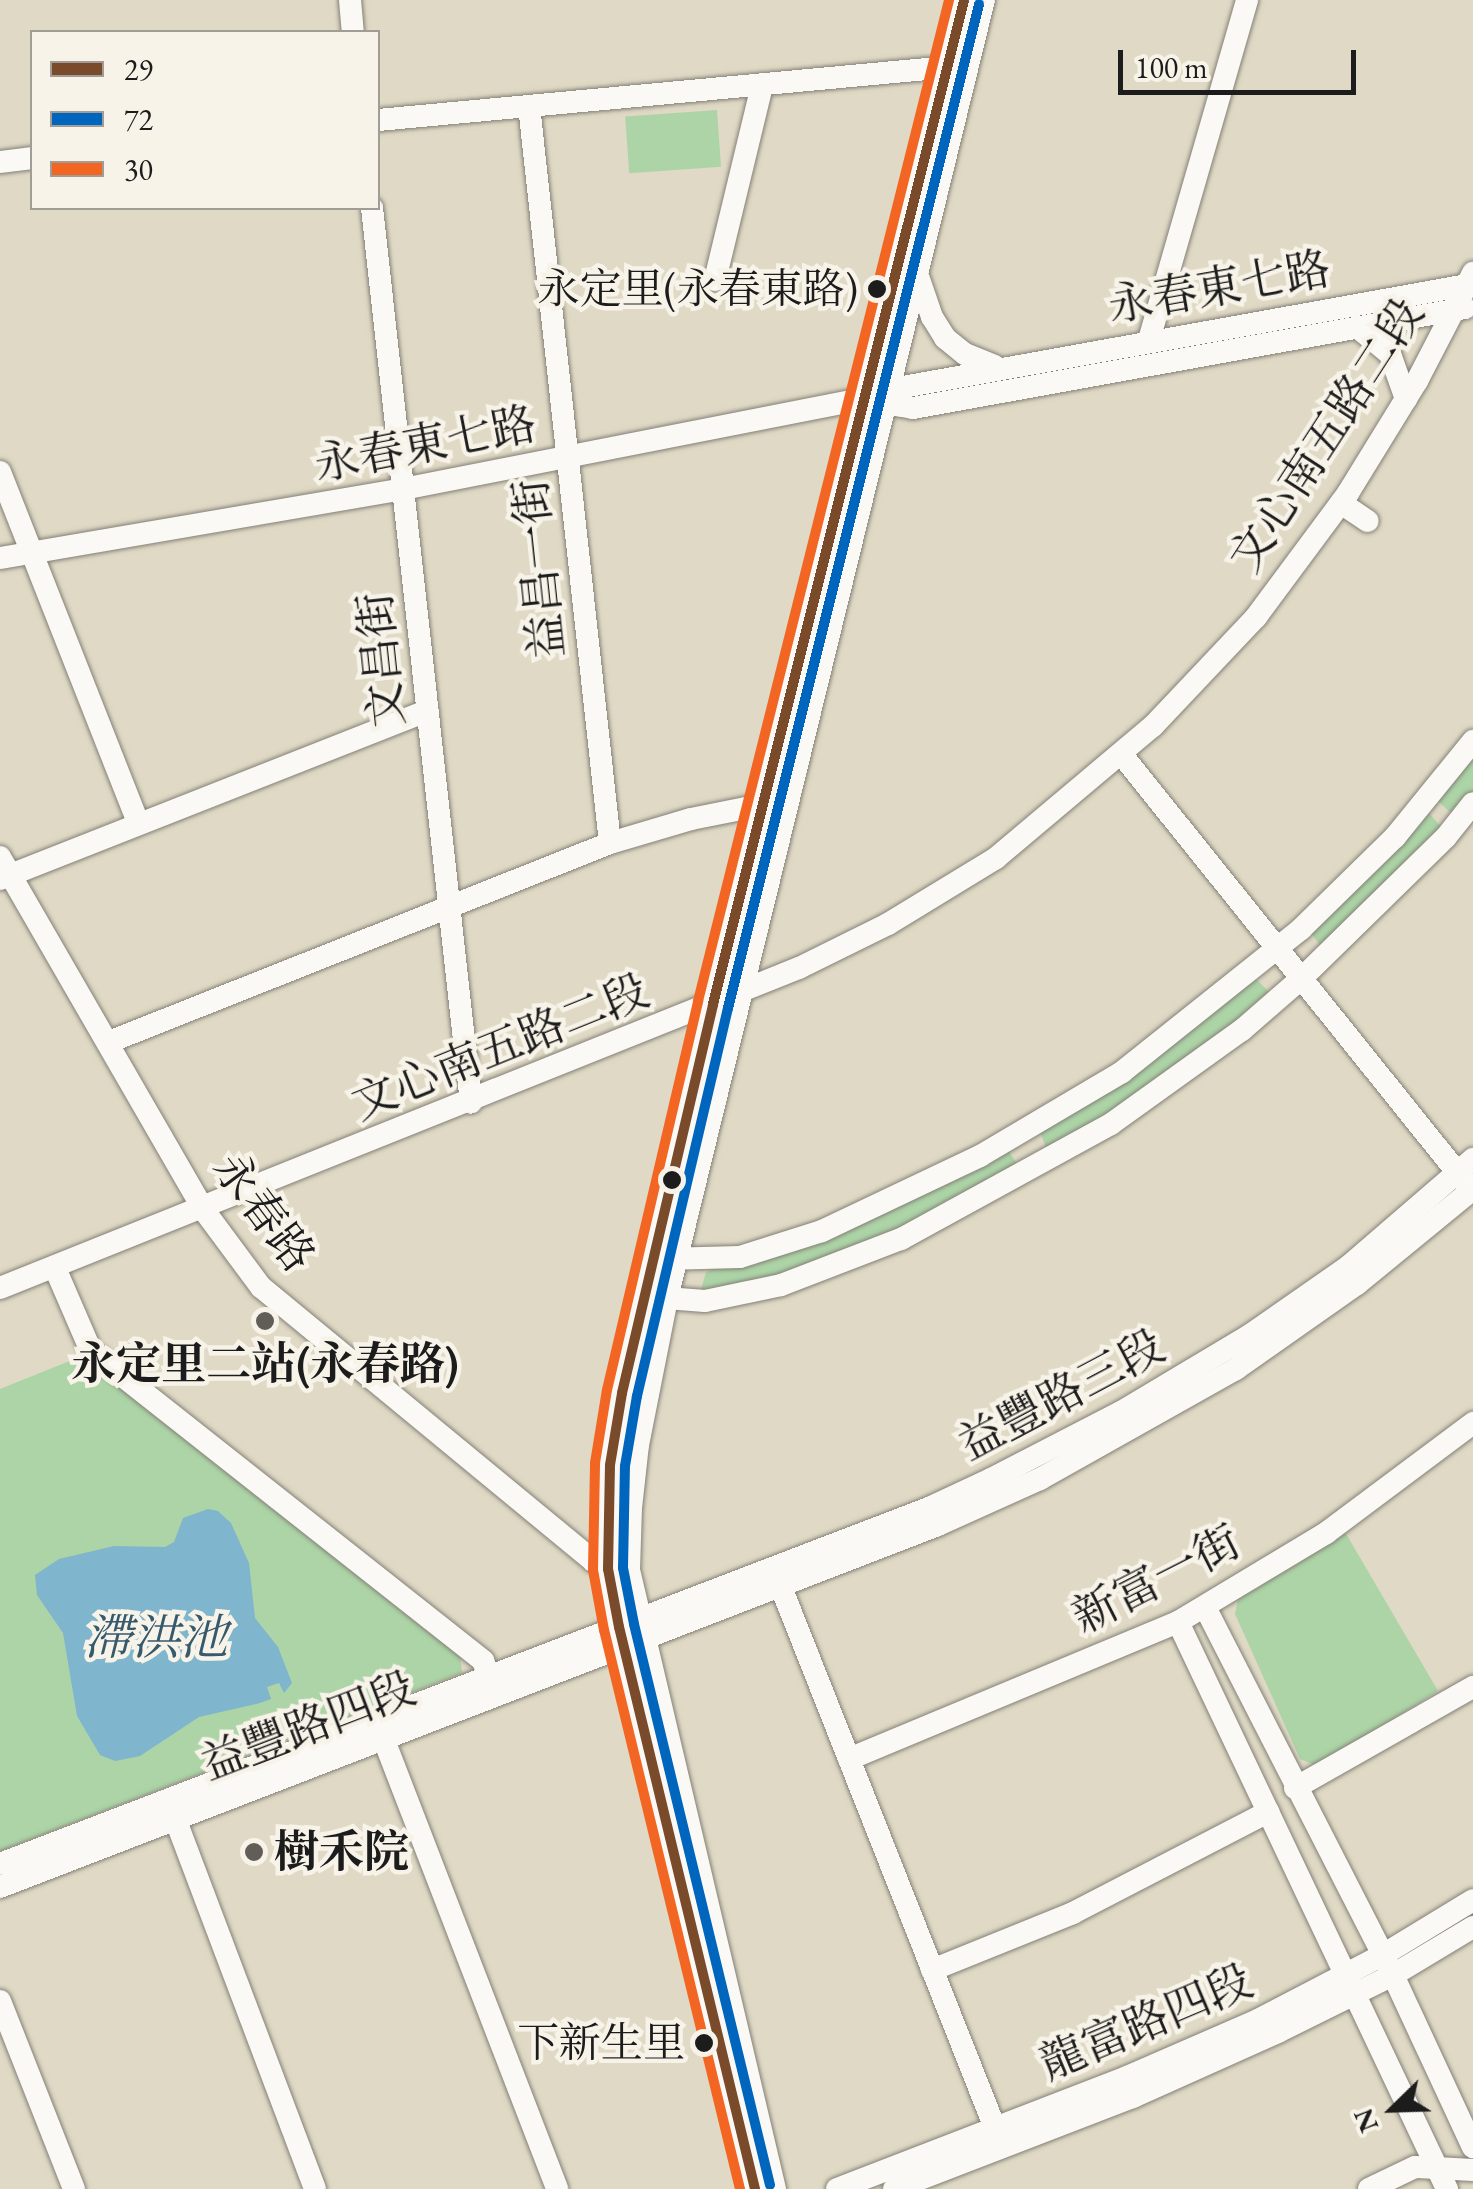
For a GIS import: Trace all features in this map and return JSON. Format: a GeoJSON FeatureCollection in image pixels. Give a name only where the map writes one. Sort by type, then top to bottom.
{"type":"FeatureCollection","features":[{"type":"Feature","properties":{"kind":"street"},"geometry":{"type":"LineString","coordinates":[[350,0],[353,30]]}},
{"type":"Feature","properties":{"kind":"street"},"geometry":{"type":"LineString","coordinates":[[665,1259],[713,1004],[964,0]]}},
{"type":"Feature","properties":{"kind":"street"},"geometry":{"type":"LineString","coordinates":[[755,2189],[619,1569],[613,1437],[740,993],[984,0]]}},
{"type":"Feature","properties":{"kind":"street"},"geometry":{"type":"LineString","coordinates":[[1149,340],[1247,0]]}},
{"type":"Feature","properties":{"kind":"street"},"geometry":{"type":"LineString","coordinates":[[380,120],[948,67]]}},
{"type":"Feature","properties":{"kind":"street"},"geometry":{"type":"LineString","coordinates":[[715,280],[762,85]]}},
{"type":"Feature","properties":{"kind":"street","name":"益昌一街"},"geometry":{"type":"LineString","coordinates":[[529,106],[610,843]]}},
{"type":"Feature","properties":{"kind":"street"},"geometry":{"type":"LineString","coordinates":[[0,162],[30,158]]}},
{"type":"Feature","properties":{"kind":"street","name":"文昌街"},"geometry":{"type":"LineString","coordinates":[[372,210],[471,1103]]}},
{"type":"Feature","properties":{"kind":"street"},"geometry":{"type":"LineString","coordinates":[[918,275],[932,317],[945,338],[975,359],[998,367]]}},
{"type":"Feature","properties":{"kind":"street","name":"永春東七路"},"geometry":{"type":"LineString","coordinates":[[0,558],[404,490],[889,395],[998,367],[1468,292]]}},
{"type":"Feature","properties":{"kind":"street","name":"永春東七路"},"geometry":{"type":"LineString","coordinates":[[889,395],[913,408],[1357,328],[1468,292]]}},
{"type":"Feature","properties":{"kind":"street","name":"文心南五路二段"},"geometry":{"type":"LineString","coordinates":[[0,1288],[740,993],[888,924],[996,858],[1122,754],[1237,639],[1342,503],[1468,292]]}},
{"type":"Feature","properties":{"kind":"street"},"geometry":{"type":"LineString","coordinates":[[1357,328],[1390,354],[1406,399]]}},
{"type":"Feature","properties":{"kind":"street"},"geometry":{"type":"LineString","coordinates":[[0,472],[138,823]]}},
{"type":"Feature","properties":{"kind":"street"},"geometry":{"type":"LineString","coordinates":[[1342,503],[1368,521]]}},
{"type":"Feature","properties":{"kind":"street"},"geometry":{"type":"LineString","coordinates":[[4,870],[138,823],[427,711]]}},
{"type":"Feature","properties":{"kind":"street"},"geometry":{"type":"LineString","coordinates":[[665,1259],[710,1260],[769,1251],[880,1205],[1019,1134],[1122,1072],[1279,948],[1395,837],[1473,741]]}},
{"type":"Feature","properties":{"kind":"street"},"geometry":{"type":"LineString","coordinates":[[1122,754],[1470,1181]]}},
{"type":"Feature","properties":{"kind":"street"},"geometry":{"type":"LineString","coordinates":[[1424,801],[1455,826]]}},
{"type":"Feature","properties":{"kind":"street"},"geometry":{"type":"LineString","coordinates":[[656,1297],[705,1300],[781,1285],[901,1239],[1038,1166],[1149,1097],[1242,1030],[1303,977],[1455,826],[1473,803]]}},
{"type":"Feature","properties":{"kind":"street"},"geometry":{"type":"LineString","coordinates":[[109,1042],[610,843],[691,819],[766,804]]}},
{"type":"Feature","properties":{"kind":"street","name":"永春路"},"geometry":{"type":"LineString","coordinates":[[4,870],[109,1042],[202,1209],[260,1287],[530,1512],[619,1569]]}},
{"type":"Feature","properties":{"kind":"street"},"geometry":{"type":"LineString","coordinates":[[1019,1134],[1038,1166]]}},
{"type":"Feature","properties":{"kind":"street","name":"益豐路三段"},"geometry":{"type":"LineString","coordinates":[[632,1633],[781,1587],[938,1526],[1040,1479],[1192,1397],[1357,1284],[1470,1181]]}},
{"type":"Feature","properties":{"kind":"street","name":"益豐路三段"},"geometry":{"type":"LineString","coordinates":[[632,1633],[929,1508],[1121,1412],[1301,1300],[1470,1181]]}},
{"type":"Feature","properties":{"kind":"street"},"geometry":{"type":"LineString","coordinates":[[56,1268],[91,1351],[482,1661],[489,1677]]}},
{"type":"Feature","properties":{"kind":"street","name":"新富一街"},"geometry":{"type":"LineString","coordinates":[[849,1759],[1206,1607],[1326,1533],[1473,1423]]}},
{"type":"Feature","properties":{"kind":"street"},"geometry":{"type":"LineString","coordinates":[[781,1587],[995,2128]]}},
{"type":"Feature","properties":{"kind":"street"},"geometry":{"type":"LineString","coordinates":[[1206,1607],[1388,1965],[1473,2148]]}},
{"type":"Feature","properties":{"kind":"street"},"geometry":{"type":"LineString","coordinates":[[1178,1622],[1442,2179]]}},
{"type":"Feature","properties":{"kind":"street"},"geometry":{"type":"LineString","coordinates":[[632,1633],[774,2189]]}},
{"type":"Feature","properties":{"kind":"street","name":"益豐路四段"},"geometry":{"type":"LineString","coordinates":[[0,1864],[489,1677],[632,1633]]}},
{"type":"Feature","properties":{"kind":"street","name":"益豐路四段"},"geometry":{"type":"LineString","coordinates":[[0,1887],[384,1740],[632,1633]]}},
{"type":"Feature","properties":{"kind":"street"},"geometry":{"type":"LineString","coordinates":[[1295,1788],[1473,1688]]}},
{"type":"Feature","properties":{"kind":"street"},"geometry":{"type":"LineString","coordinates":[[384,1740],[557,2189]]}},
{"type":"Feature","properties":{"kind":"street"},"geometry":{"type":"LineString","coordinates":[[932,1970],[1073,1914],[1268,1812]]}},
{"type":"Feature","properties":{"kind":"street"},"geometry":{"type":"LineString","coordinates":[[176,1821],[315,2189]]}},
{"type":"Feature","properties":{"kind":"street","name":"龍富路四段"},"geometry":{"type":"LineString","coordinates":[[1388,1965],[1473,1900]]}},
{"type":"Feature","properties":{"kind":"street","name":"龍富路四段"},"geometry":{"type":"LineString","coordinates":[[894,2189],[1133,2096],[1388,1965],[1473,1926]]}},
{"type":"Feature","properties":{"kind":"street","name":"龍富路四段"},"geometry":{"type":"LineString","coordinates":[[837,2189],[1350,1986]]}},
{"type":"Feature","properties":{"kind":"street"},"geometry":{"type":"LineString","coordinates":[[0,2001],[74,2189]]}},
{"type":"Feature","properties":{"kind":"street"},"geometry":{"type":"LineString","coordinates":[[1369,2189],[1415,2168],[1442,2179],[1473,2170]]}},
{"type":"Feature","properties":{"kind":"street"},"geometry":{"type":"LineString","coordinates":[[1462,2189],[1473,2179]]}},
{"type":"Feature","properties":{"kind":"green space"},"geometry":{"type":"Polygon","coordinates":[[[717,110],[721,167],[629,173],[625,116],[717,110]]]}},
{"type":"Feature","properties":{"kind":"green space"},"geometry":{"type":"Polygon","coordinates":[[[1473,753],[1473,793],[1452,814],[1438,801],[1473,753]]]}},
{"type":"Feature","properties":{"kind":"green space"},"geometry":{"type":"Polygon","coordinates":[[[1429,813],[1442,828],[1321,947],[1312,934],[1429,813]]]}},
{"type":"Feature","properties":{"kind":"green space"},"geometry":{"type":"Polygon","coordinates":[[[1255,978],[1270,993],[1269,997],[1146,1091],[1047,1150],[1040,1132],[1255,978]]]}},
{"type":"Feature","properties":{"kind":"green space"},"geometry":{"type":"Polygon","coordinates":[[[1008,1150],[1017,1164],[896,1231],[811,1266],[700,1293],[706,1272],[1008,1150]]]}},
{"type":"Feature","properties":{"kind":"green space"},"geometry":{"type":"Polygon","coordinates":[[[82,1356],[460,1654],[462,1673],[0,1851],[0,1389],[82,1356]]]}},
{"type":"Feature","properties":{"kind":"green space"},"geometry":{"type":"Polygon","coordinates":[[[1345,1532],[1438,1691],[1317,1766],[1300,1759],[1235,1614],[1238,1599],[1345,1532]]]}},
{"type":"Feature","properties":{"kind":"water","name":"滯洪池"},"geometry":{"type":"Polygon","coordinates":[[[208,1509],[218,1511],[231,1523],[249,1563],[255,1618],[278,1647],[292,1683],[284,1693],[279,1683],[267,1687],[271,1699],[199,1717],[140,1756],[115,1761],[100,1755],[77,1716],[63,1633],[37,1595],[35,1575],[59,1559],[114,1546],[165,1547],[174,1542],[183,1518],[208,1509]]]}},
{"type":"Feature","properties":{"kind":"transit line","name":"30"},"geometry":{"type":"LineString","coordinates":[[740,2189],[604,1630],[593,1570],[595,1463],[607,1390],[698,1001],[949,0]]}},
{"type":"Feature","properties":{"kind":"transit line","name":"29"},"geometry":{"type":"LineString","coordinates":[[755,2189],[619,1627],[608,1569],[610,1465],[622,1393],[713,1004],[964,0]]}},
{"type":"Feature","properties":{"kind":"transit line","name":"72"},"geometry":{"type":"LineString","coordinates":[[770,2185],[634,1624],[623,1568],[625,1466],[637,1396],[728,1008],[979,4]]}},
{"type":"Feature","properties":{"kind":"place","name":"永定里(永春東路)"},"geometry":{"type":"Point","coordinates":[877,289]}},
{"type":"Feature","properties":{"kind":"place","name":"永定里二站(永春路)"},"geometry":{"type":"Point","coordinates":[265,1321]}},
{"type":"Feature","properties":{"kind":"place","name":"樹禾院"},"geometry":{"type":"Point","coordinates":[254,1852]}},
{"type":"Feature","properties":{"kind":"place","name":"下新生里"},"geometry":{"type":"Point","coordinates":[704,2043]}}]}
